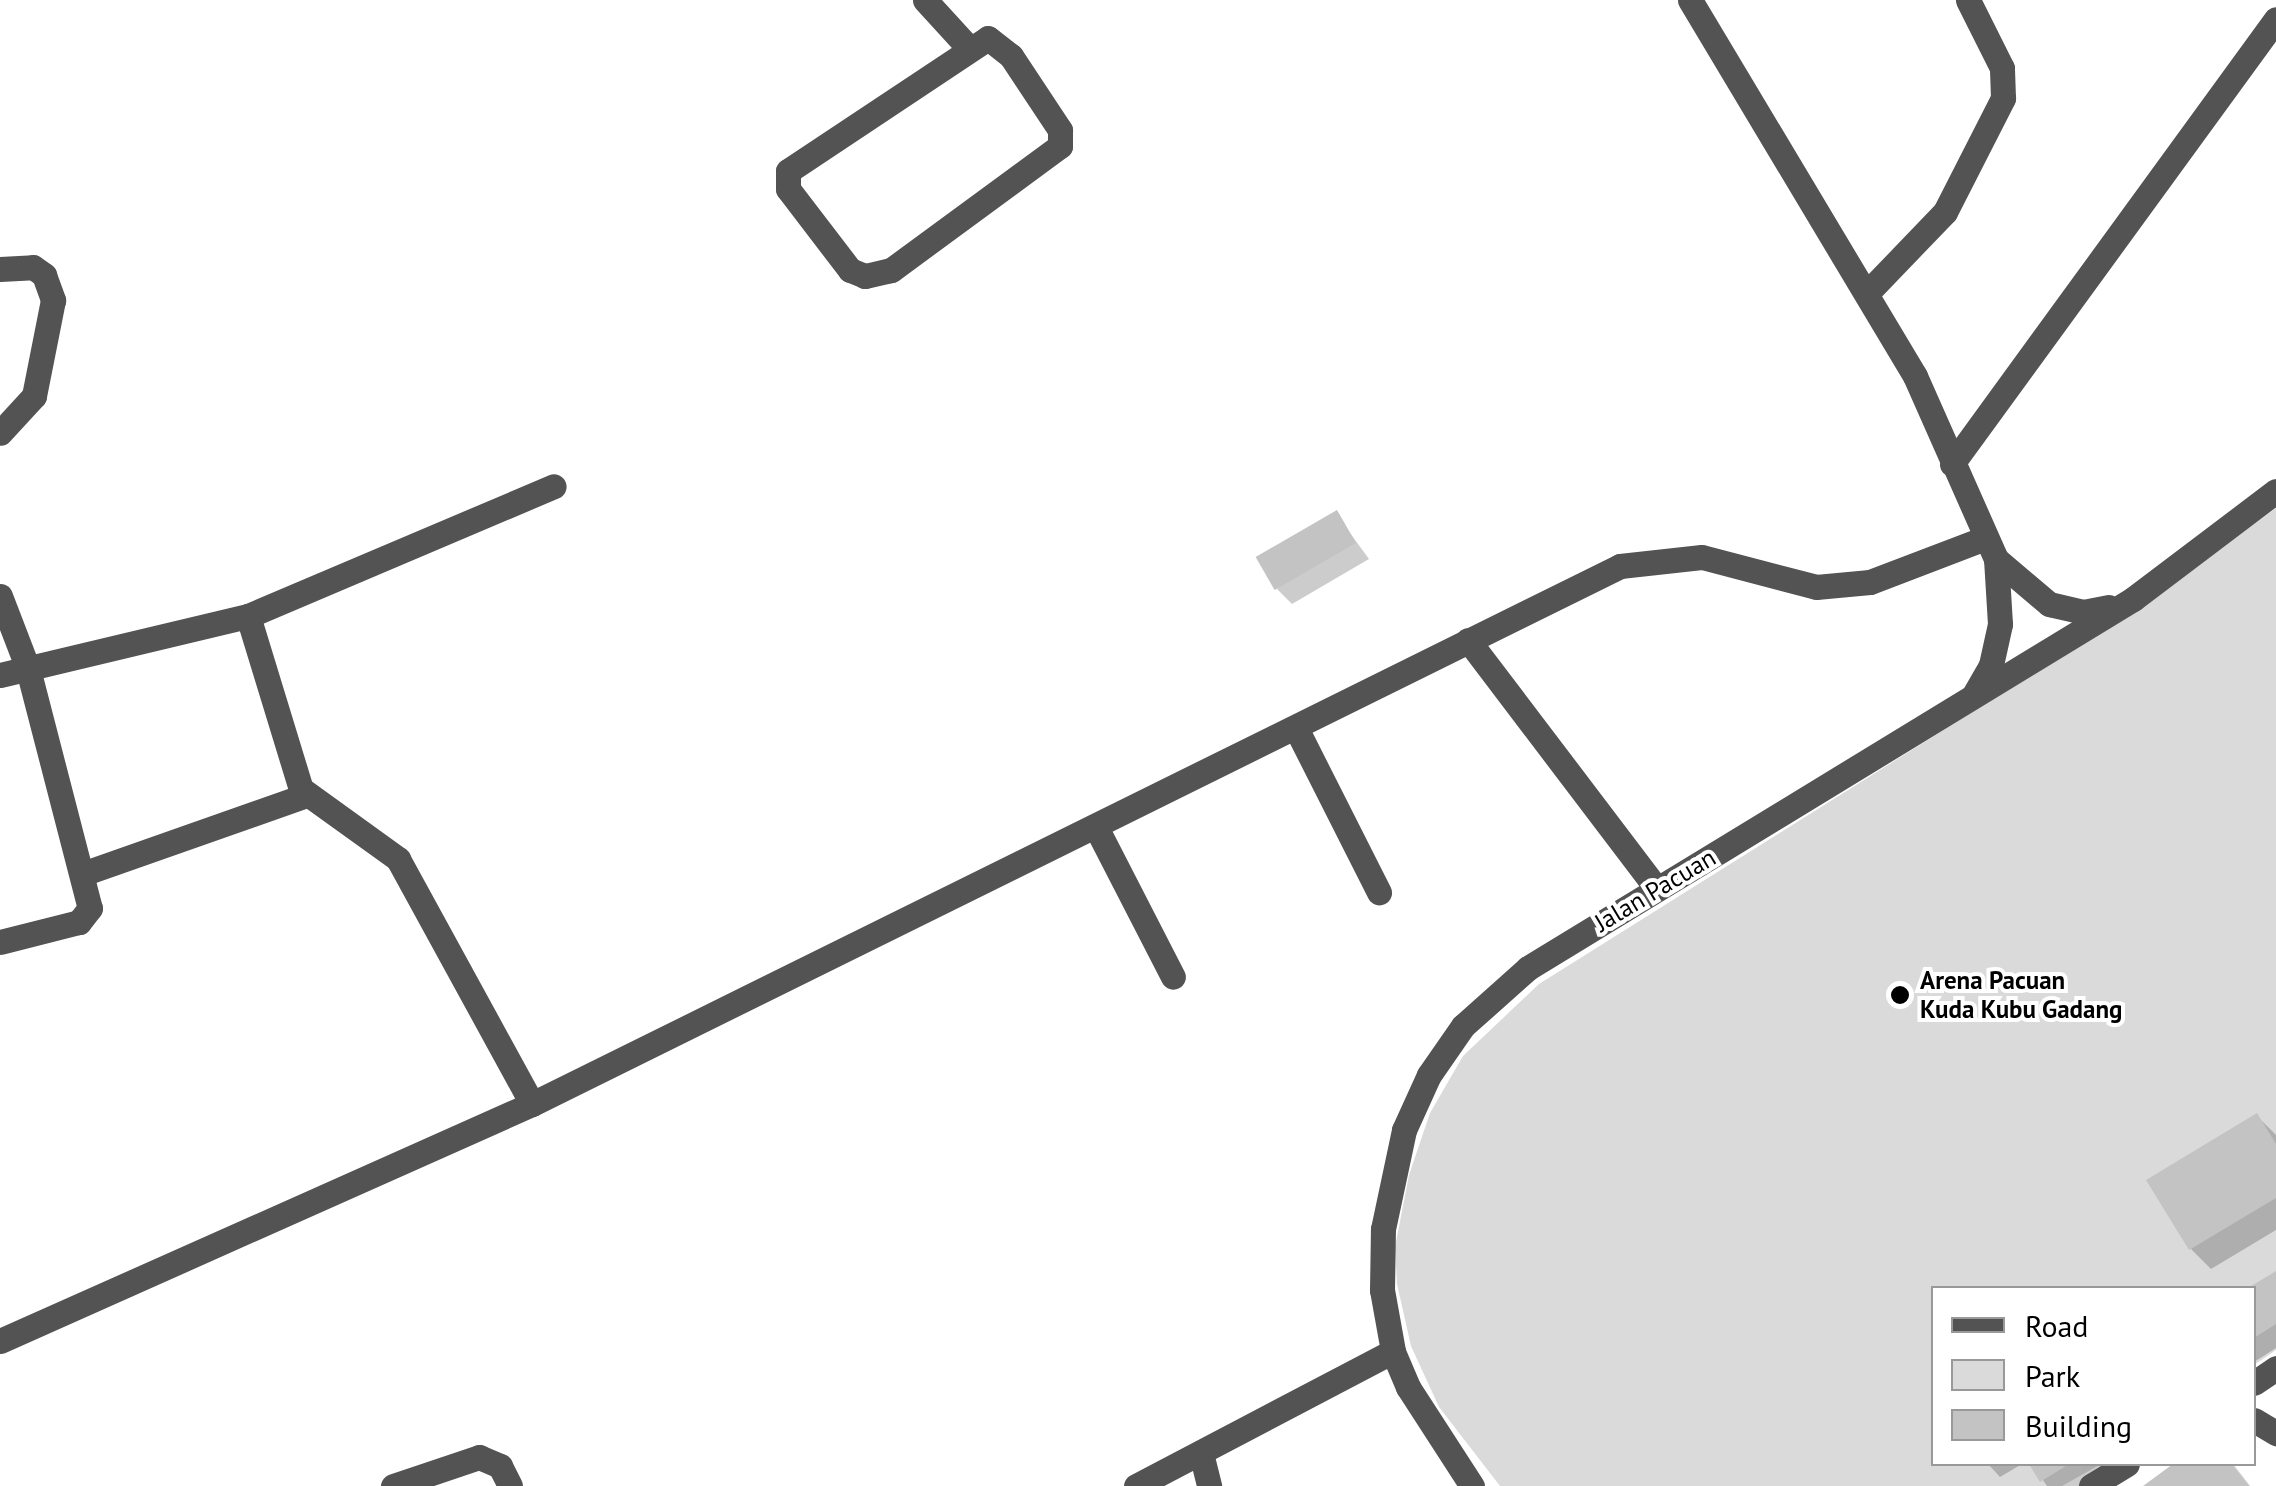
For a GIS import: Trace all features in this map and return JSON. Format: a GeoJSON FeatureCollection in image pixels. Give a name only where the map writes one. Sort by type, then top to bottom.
{"type":"FeatureCollection","features":[{"type":"Feature","properties":{"kind":"street"},"geometry":{"type":"LineString","coordinates":[[925,0],[967,46]]}},
{"type":"Feature","properties":{"kind":"street"},"geometry":{"type":"LineString","coordinates":[[1690,0],[1915,376],[1991,548],[2002,604],[1996,646],[1971,699]]}},
{"type":"Feature","properties":{"kind":"street"},"geometry":{"type":"LineString","coordinates":[[1868,292],[1945,212],[2003,98],[2002,68],[1968,0]]}},
{"type":"Feature","properties":{"kind":"street"},"geometry":{"type":"LineString","coordinates":[[1952,464],[2276,19]]}},
{"type":"Feature","properties":{"kind":"street"},"geometry":{"type":"LineString","coordinates":[[988,38],[1011,56],[1060,130],[1060,146],[891,270],[865,276],[850,270],[788,189],[788,171],[967,46],[988,38]]}},
{"type":"Feature","properties":{"kind":"street"},"geometry":{"type":"LineString","coordinates":[[0,269],[33,267],[44,275],[53,300],[34,396],[0,432]]}},
{"type":"Feature","properties":{"kind":"street"},"geometry":{"type":"LineString","coordinates":[[0,674],[248,616],[554,486]]}},
{"type":"Feature","properties":{"kind":"street","name":"Jalan Pacuan"},"geometry":{"type":"LineString","coordinates":[[1472,1486],[1426,1420],[1392,1352],[1384,1318],[1382,1229],[1404,1130],[1429,1075],[1463,1026],[1504,986],[1656,888],[2133,599],[2276,491]]}},
{"type":"Feature","properties":{"kind":"street"},"geometry":{"type":"LineString","coordinates":[[1991,548],[2032,595],[2066,610],[2100,610],[2133,599]]}},
{"type":"Feature","properties":{"kind":"street"},"geometry":{"type":"LineString","coordinates":[[0,1341],[532,1104],[1097,830],[1620,566],[1669,556],[1702,557],[1816,587],[1870,582],[1991,548]]}},
{"type":"Feature","properties":{"kind":"street"},"geometry":{"type":"LineString","coordinates":[[0,596],[28,669],[84,873],[85,916],[0,942]]}},
{"type":"Feature","properties":{"kind":"street"},"geometry":{"type":"LineString","coordinates":[[248,616],[307,795],[398,859],[532,1104]]}},
{"type":"Feature","properties":{"kind":"street"},"geometry":{"type":"LineString","coordinates":[[1468,640],[1656,888]]}},
{"type":"Feature","properties":{"kind":"street"},"geometry":{"type":"LineString","coordinates":[[1297,730],[1380,892]]}},
{"type":"Feature","properties":{"kind":"street"},"geometry":{"type":"LineString","coordinates":[[84,873],[307,795]]}},
{"type":"Feature","properties":{"kind":"street"},"geometry":{"type":"LineString","coordinates":[[1097,830],[1174,977]]}},
{"type":"Feature","properties":{"kind":"street"},"geometry":{"type":"LineString","coordinates":[[1136,1486],[1392,1352]]}},
{"type":"Feature","properties":{"kind":"street"},"geometry":{"type":"LineString","coordinates":[[1202,1454],[1210,1486]]}},
{"type":"Feature","properties":{"kind":"street"},"geometry":{"type":"LineString","coordinates":[[393,1486],[479,1457],[500,1466],[510,1486]]}},
{"type":"Feature","properties":{"kind":"street"},"geometry":{"type":"LineString","coordinates":[[2091,1486],[2124,1466]]}},
{"type":"Feature","properties":{"kind":"green space","name":"Arena Pacuan Kuda Kubu Gadang"},"geometry":{"type":"Polygon","coordinates":[[[2276,508],[2276,1350],[2256,1364],[2256,1286],[1931,1286],[1931,1466],[2097,1466],[2062,1486],[1500,1486],[1439,1407],[1411,1346],[1397,1284],[1395,1247],[1409,1175],[1430,1113],[1463,1056],[1539,984],[2138,608],[2276,508]]]}},
{"type":"Feature","properties":{"kind":"building"},"geometry":{"type":"Polygon","coordinates":[[[1337,510],[1356,543],[1275,590],[1256,557],[1337,510]]]}},
{"type":"Feature","properties":{"kind":"building"},"geometry":{"type":"Polygon","coordinates":[[[2257,1113],[2276,1144],[2276,1198],[2189,1250],[2146,1180],[2257,1113]]]}},
{"type":"Feature","properties":{"kind":"building"},"geometry":{"type":"Polygon","coordinates":[[[2276,1271],[2276,1324],[2256,1337],[2256,1286],[2251,1286],[2276,1271]]]}},
{"type":"Feature","properties":{"kind":"building"},"geometry":{"type":"Polygon","coordinates":[[[2030,1466],[2066,1466],[2040,1482],[2030,1466]]]}},
{"type":"Feature","properties":{"kind":"building"},"geometry":{"type":"Polygon","coordinates":[[[2170,1466],[2233,1466],[2249,1486],[2143,1486],[2170,1466]]]}},
{"type":"Feature","properties":{"kind":"place","name":"Arena Pacuan Kuda Kubu Gadang"},"geometry":{"type":"Point","coordinates":[1900,995]}}]}
